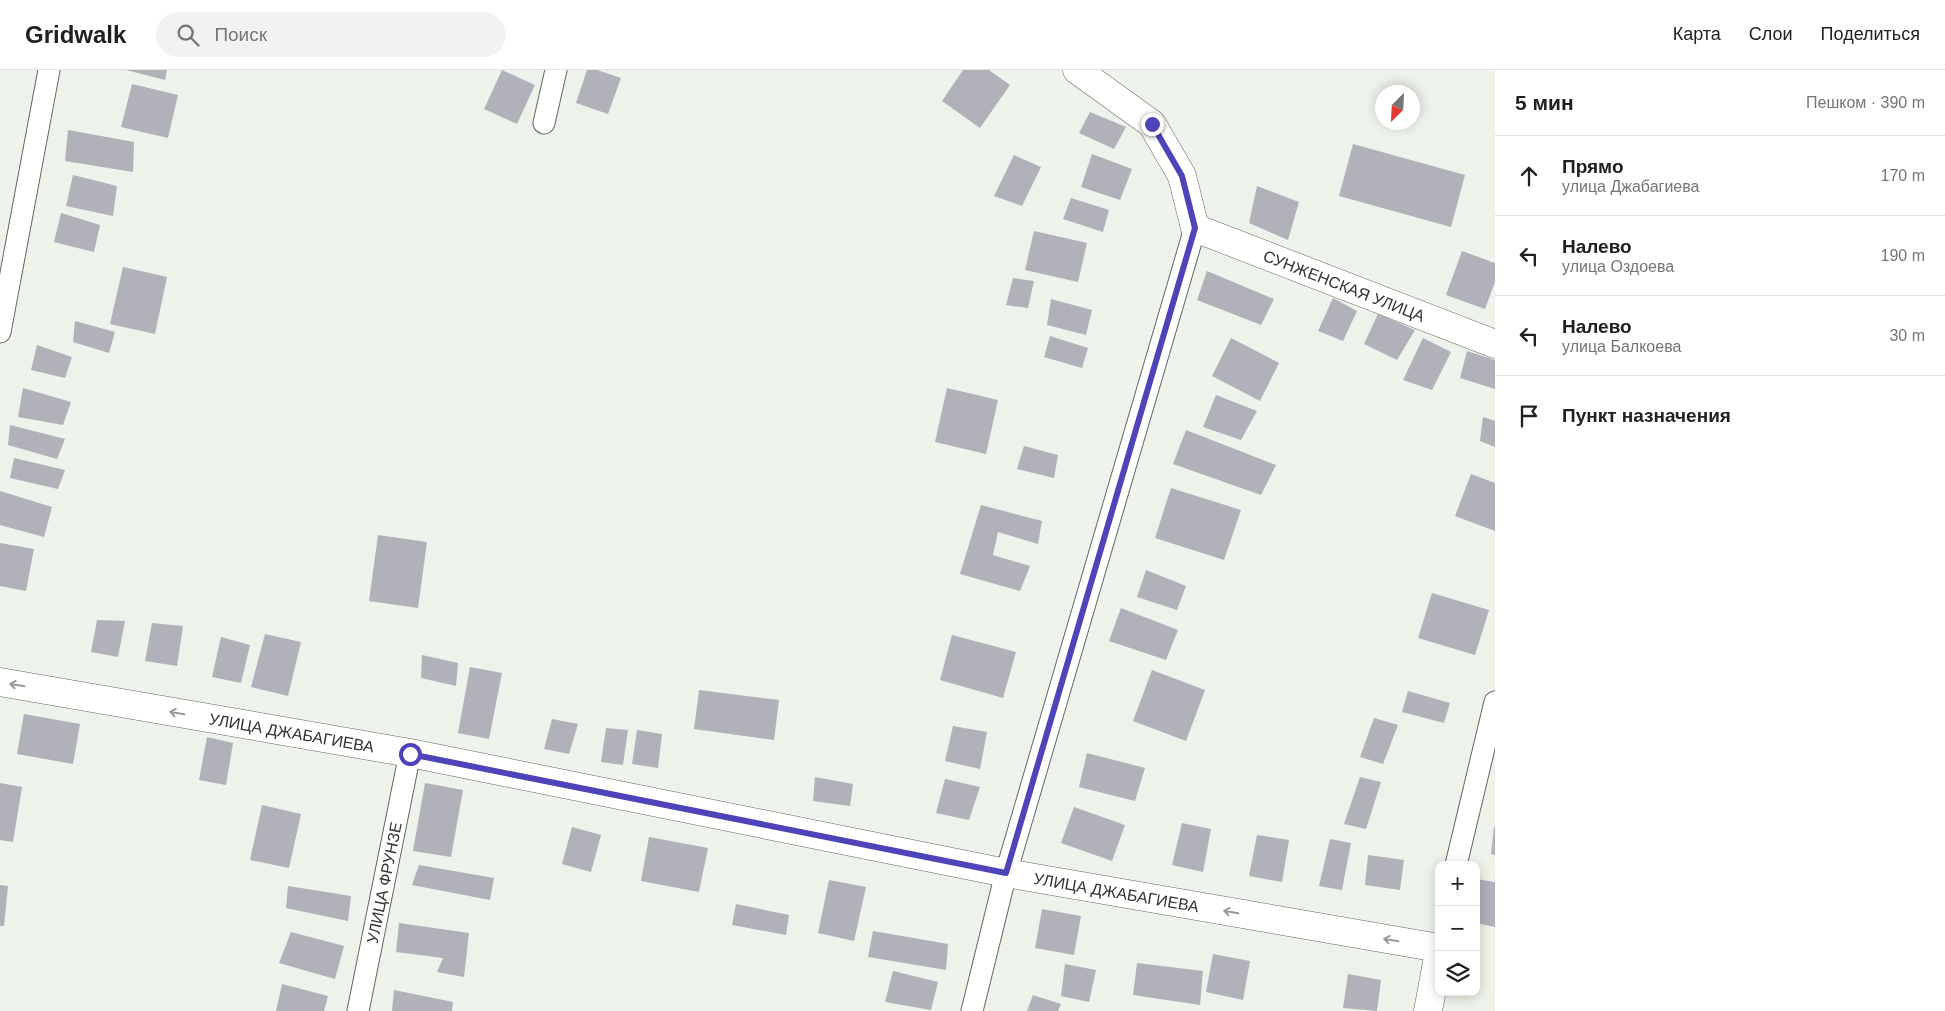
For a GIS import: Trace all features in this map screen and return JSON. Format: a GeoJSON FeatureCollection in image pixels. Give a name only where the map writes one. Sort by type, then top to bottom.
{"type":"FeatureCollection","features":[{"type":"Feature","properties":{"kind":"main road"},"geometry":{"type":"LineString","coordinates":[[1076,70],[1152,124],[1182,176],[1195,228]]}},
{"type":"Feature","properties":{"kind":"main road","name":"СУНЖЕНСКАЯ УЛИЦА"},"geometry":{"type":"LineString","coordinates":[[1195,228],[1495,344]]}},
{"type":"Feature","properties":{"kind":"main road","name":"УЛИЦА ДЖАБАГИЕВА"},"geometry":{"type":"LineString","coordinates":[[0,682],[410,754],[1006,873],[1435,947]]}},
{"type":"Feature","properties":{"kind":"main road"},"geometry":{"type":"LineString","coordinates":[[1428,1011],[1435,973]]}},
{"type":"Feature","properties":{"kind":"street"},"geometry":{"type":"LineString","coordinates":[[0,332],[50,70]]}},
{"type":"Feature","properties":{"kind":"street"},"geometry":{"type":"LineString","coordinates":[[544,123],[556,70]]}},
{"type":"Feature","properties":{"kind":"street"},"geometry":{"type":"LineString","coordinates":[[972,1011],[1006,873],[1195,228]]}},
{"type":"Feature","properties":{"kind":"street"},"geometry":{"type":"LineString","coordinates":[[1457,861],[1495,702]]}},
{"type":"Feature","properties":{"kind":"street","name":"УЛИЦА ФРУНЗЕ"},"geometry":{"type":"LineString","coordinates":[[358,1011],[410,754]]}},
{"type":"Feature","properties":{"kind":"building"},"geometry":{"type":"Polygon","coordinates":[[[126,70],[167,70],[165,80],[126,70]]]}},
{"type":"Feature","properties":{"kind":"building"},"geometry":{"type":"Polygon","coordinates":[[[502,70],[535,85],[517,124],[484,109],[502,70]]]}},
{"type":"Feature","properties":{"kind":"building"},"geometry":{"type":"Polygon","coordinates":[[[587,70],[597,70],[621,78],[608,114],[576,103],[587,70]]]}},
{"type":"Feature","properties":{"kind":"building"},"geometry":{"type":"Polygon","coordinates":[[[963,70],[989,70],[1010,85],[980,128],[942,101],[963,70]]]}},
{"type":"Feature","properties":{"kind":"building"},"geometry":{"type":"Polygon","coordinates":[[[132,84],[178,95],[168,138],[121,127],[132,84]]]}},
{"type":"Feature","properties":{"kind":"building"},"geometry":{"type":"Polygon","coordinates":[[[1090,112],[1126,127],[1114,149],[1079,133],[1090,112]]]}},
{"type":"Feature","properties":{"kind":"building"},"geometry":{"type":"Polygon","coordinates":[[[68,130],[134,142],[133,172],[65,161],[68,130]]]}},
{"type":"Feature","properties":{"kind":"building"},"geometry":{"type":"Polygon","coordinates":[[[1353,144],[1465,175],[1451,227],[1339,196],[1353,144]]]}},
{"type":"Feature","properties":{"kind":"building"},"geometry":{"type":"Polygon","coordinates":[[[1092,154],[1132,169],[1120,200],[1081,187],[1092,154]]]}},
{"type":"Feature","properties":{"kind":"building"},"geometry":{"type":"Polygon","coordinates":[[[1014,155],[1041,167],[1022,206],[994,196],[1014,155]]]}},
{"type":"Feature","properties":{"kind":"building"},"geometry":{"type":"Polygon","coordinates":[[[73,175],[117,186],[113,216],[66,206],[73,175]]]}},
{"type":"Feature","properties":{"kind":"building"},"geometry":{"type":"Polygon","coordinates":[[[1257,186],[1299,202],[1288,240],[1249,223],[1257,186]]]}},
{"type":"Feature","properties":{"kind":"building"},"geometry":{"type":"Polygon","coordinates":[[[1071,198],[1109,210],[1103,232],[1063,219],[1071,198]]]}},
{"type":"Feature","properties":{"kind":"building"},"geometry":{"type":"Polygon","coordinates":[[[61,213],[100,225],[94,252],[54,242],[61,213]]]}},
{"type":"Feature","properties":{"kind":"building"},"geometry":{"type":"Polygon","coordinates":[[[1034,231],[1087,243],[1078,282],[1025,270],[1034,231]]]}},
{"type":"Feature","properties":{"kind":"building"},"geometry":{"type":"Polygon","coordinates":[[[1462,251],[1495,263],[1495,282],[1485,309],[1446,295],[1462,251]]]}},
{"type":"Feature","properties":{"kind":"building"},"geometry":{"type":"Polygon","coordinates":[[[123,267],[167,277],[155,334],[110,324],[123,267]]]}},
{"type":"Feature","properties":{"kind":"building"},"geometry":{"type":"Polygon","coordinates":[[[1207,271],[1274,299],[1261,325],[1197,300],[1207,271]]]}},
{"type":"Feature","properties":{"kind":"building"},"geometry":{"type":"Polygon","coordinates":[[[1013,278],[1034,281],[1028,308],[1006,305],[1013,278]]]}},
{"type":"Feature","properties":{"kind":"building"},"geometry":{"type":"Polygon","coordinates":[[[1333,298],[1357,311],[1343,341],[1318,331],[1333,298]]]}},
{"type":"Feature","properties":{"kind":"building"},"geometry":{"type":"Polygon","coordinates":[[[1051,299],[1092,310],[1086,335],[1047,325],[1051,299]]]}},
{"type":"Feature","properties":{"kind":"building"},"geometry":{"type":"Polygon","coordinates":[[[1378,314],[1415,330],[1397,360],[1364,344],[1378,314]]]}},
{"type":"Feature","properties":{"kind":"building"},"geometry":{"type":"Polygon","coordinates":[[[75,321],[115,332],[109,353],[73,342],[75,321]]]}},
{"type":"Feature","properties":{"kind":"building"},"geometry":{"type":"Polygon","coordinates":[[[1050,336],[1088,348],[1082,368],[1044,357],[1050,336]]]}},
{"type":"Feature","properties":{"kind":"building"},"geometry":{"type":"Polygon","coordinates":[[[1231,338],[1279,363],[1260,401],[1212,376],[1231,338]]]}},
{"type":"Feature","properties":{"kind":"building"},"geometry":{"type":"Polygon","coordinates":[[[1423,338],[1451,352],[1432,390],[1403,380],[1423,338]]]}},
{"type":"Feature","properties":{"kind":"building"},"geometry":{"type":"Polygon","coordinates":[[[37,345],[72,357],[65,378],[31,370],[37,345]]]}},
{"type":"Feature","properties":{"kind":"building"},"geometry":{"type":"Polygon","coordinates":[[[1467,351],[1495,360],[1495,389],[1460,378],[1467,351]]]}},
{"type":"Feature","properties":{"kind":"building"},"geometry":{"type":"Polygon","coordinates":[[[23,388],[71,402],[63,425],[18,417],[23,388]]]}},
{"type":"Feature","properties":{"kind":"building"},"geometry":{"type":"Polygon","coordinates":[[[947,388],[998,400],[986,454],[935,442],[947,388]]]}},
{"type":"Feature","properties":{"kind":"building"},"geometry":{"type":"Polygon","coordinates":[[[1216,395],[1257,411],[1241,440],[1203,427],[1216,395]]]}},
{"type":"Feature","properties":{"kind":"building"},"geometry":{"type":"Polygon","coordinates":[[[1483,417],[1495,421],[1495,447],[1480,441],[1483,417]]]}},
{"type":"Feature","properties":{"kind":"building"},"geometry":{"type":"Polygon","coordinates":[[[10,425],[65,439],[57,459],[8,445],[10,425]]]}},
{"type":"Feature","properties":{"kind":"building"},"geometry":{"type":"Polygon","coordinates":[[[1186,430],[1276,465],[1261,495],[1173,464],[1186,430]]]}},
{"type":"Feature","properties":{"kind":"building"},"geometry":{"type":"Polygon","coordinates":[[[1024,446],[1058,455],[1054,478],[1017,469],[1024,446]]]}},
{"type":"Feature","properties":{"kind":"building"},"geometry":{"type":"Polygon","coordinates":[[[14,458],[65,470],[58,489],[10,478],[14,458]]]}},
{"type":"Feature","properties":{"kind":"building"},"geometry":{"type":"Polygon","coordinates":[[[1471,474],[1495,483],[1495,531],[1455,516],[1471,474]]]}},
{"type":"Feature","properties":{"kind":"building"},"geometry":{"type":"Polygon","coordinates":[[[1171,488],[1241,510],[1224,560],[1155,538],[1171,488]]]}},
{"type":"Feature","properties":{"kind":"building"},"geometry":{"type":"Polygon","coordinates":[[[0,491],[52,507],[44,537],[0,525],[0,491]]]}},
{"type":"Feature","properties":{"kind":"building"},"geometry":{"type":"Polygon","coordinates":[[[981,505],[1042,521],[1038,544],[998,532],[993,555],[1030,566],[1020,591],[960,574],[981,505]]]}},
{"type":"Feature","properties":{"kind":"building"},"geometry":{"type":"Polygon","coordinates":[[[378,535],[427,542],[418,608],[369,601],[378,535]]]}},
{"type":"Feature","properties":{"kind":"building"},"geometry":{"type":"Polygon","coordinates":[[[0,543],[34,549],[26,591],[0,586],[0,543]]]}},
{"type":"Feature","properties":{"kind":"building"},"geometry":{"type":"Polygon","coordinates":[[[1146,570],[1186,586],[1177,610],[1137,597],[1146,570]]]}},
{"type":"Feature","properties":{"kind":"building"},"geometry":{"type":"Polygon","coordinates":[[[1432,593],[1489,610],[1475,655],[1418,638],[1432,593]]]}},
{"type":"Feature","properties":{"kind":"building"},"geometry":{"type":"Polygon","coordinates":[[[1121,608],[1178,630],[1166,660],[1109,641],[1121,608]]]}},
{"type":"Feature","properties":{"kind":"building"},"geometry":{"type":"Polygon","coordinates":[[[97,620],[125,621],[118,657],[91,652],[97,620]]]}},
{"type":"Feature","properties":{"kind":"building"},"geometry":{"type":"Polygon","coordinates":[[[152,623],[183,626],[177,666],[145,661],[152,623]]]}},
{"type":"Feature","properties":{"kind":"building"},"geometry":{"type":"Polygon","coordinates":[[[265,634],[301,642],[288,696],[251,687],[265,634]]]}},
{"type":"Feature","properties":{"kind":"building"},"geometry":{"type":"Polygon","coordinates":[[[952,635],[1016,652],[1003,698],[940,680],[952,635]]]}},
{"type":"Feature","properties":{"kind":"building"},"geometry":{"type":"Polygon","coordinates":[[[221,637],[250,645],[241,683],[212,677],[221,637]]]}},
{"type":"Feature","properties":{"kind":"building"},"geometry":{"type":"Polygon","coordinates":[[[422,655],[458,663],[456,686],[421,678],[422,655]]]}},
{"type":"Feature","properties":{"kind":"building"},"geometry":{"type":"Polygon","coordinates":[[[470,667],[502,673],[489,739],[458,733],[470,667]]]}},
{"type":"Feature","properties":{"kind":"building"},"geometry":{"type":"Polygon","coordinates":[[[1152,670],[1205,690],[1186,741],[1133,721],[1152,670]]]}},
{"type":"Feature","properties":{"kind":"building"},"geometry":{"type":"Polygon","coordinates":[[[699,690],[779,700],[774,740],[694,729],[699,690]]]}},
{"type":"Feature","properties":{"kind":"building"},"geometry":{"type":"Polygon","coordinates":[[[1408,691],[1450,703],[1444,723],[1402,712],[1408,691]]]}},
{"type":"Feature","properties":{"kind":"building"},"geometry":{"type":"Polygon","coordinates":[[[24,714],[80,724],[73,764],[17,754],[24,714]]]}},
{"type":"Feature","properties":{"kind":"building"},"geometry":{"type":"Polygon","coordinates":[[[1374,718],[1398,725],[1383,764],[1360,757],[1374,718]]]}},
{"type":"Feature","properties":{"kind":"building"},"geometry":{"type":"Polygon","coordinates":[[[552,719],[578,724],[569,754],[544,749],[552,719]]]}},
{"type":"Feature","properties":{"kind":"building"},"geometry":{"type":"Polygon","coordinates":[[[953,726],[987,732],[980,769],[945,761],[953,726]]]}},
{"type":"Feature","properties":{"kind":"building"},"geometry":{"type":"Polygon","coordinates":[[[606,728],[628,730],[623,765],[601,762],[606,728]]]}},
{"type":"Feature","properties":{"kind":"building"},"geometry":{"type":"Polygon","coordinates":[[[637,730],[662,734],[658,768],[632,764],[637,730]]]}},
{"type":"Feature","properties":{"kind":"building"},"geometry":{"type":"Polygon","coordinates":[[[207,737],[233,743],[226,785],[199,780],[207,737]]]}},
{"type":"Feature","properties":{"kind":"building"},"geometry":{"type":"Polygon","coordinates":[[[1087,753],[1145,768],[1135,801],[1079,787],[1087,753]]]}},
{"type":"Feature","properties":{"kind":"building"},"geometry":{"type":"Polygon","coordinates":[[[815,777],[853,784],[850,806],[813,801],[815,777]]]}},
{"type":"Feature","properties":{"kind":"building"},"geometry":{"type":"Polygon","coordinates":[[[1360,777],[1381,782],[1366,829],[1344,824],[1360,777]]]}},
{"type":"Feature","properties":{"kind":"building"},"geometry":{"type":"Polygon","coordinates":[[[945,779],[980,787],[969,820],[936,813],[945,779]]]}},
{"type":"Feature","properties":{"kind":"building"},"geometry":{"type":"Polygon","coordinates":[[[0,783],[22,787],[13,842],[0,840],[0,783]]]}},
{"type":"Feature","properties":{"kind":"building"},"geometry":{"type":"Polygon","coordinates":[[[425,783],[463,790],[451,857],[413,851],[425,783]]]}},
{"type":"Feature","properties":{"kind":"building"},"geometry":{"type":"Polygon","coordinates":[[[262,805],[301,814],[289,868],[250,860],[262,805]]]}},
{"type":"Feature","properties":{"kind":"building"},"geometry":{"type":"Polygon","coordinates":[[[1074,807],[1125,825],[1112,861],[1061,843],[1074,807]]]}},
{"type":"Feature","properties":{"kind":"building"},"geometry":{"type":"Polygon","coordinates":[[[1182,823],[1211,829],[1203,872],[1172,865],[1182,823]]]}},
{"type":"Feature","properties":{"kind":"building"},"geometry":{"type":"Polygon","coordinates":[[[572,827],[601,835],[591,872],[562,864],[572,827]]]}},
{"type":"Feature","properties":{"kind":"building"},"geometry":{"type":"Polygon","coordinates":[[[1495,827],[1495,855],[1491,854],[1495,827]]]}},
{"type":"Feature","properties":{"kind":"building"},"geometry":{"type":"Polygon","coordinates":[[[1257,835],[1289,840],[1282,882],[1249,876],[1257,835]]]}},
{"type":"Feature","properties":{"kind":"building"},"geometry":{"type":"Polygon","coordinates":[[[649,837],[708,848],[699,892],[641,881],[649,837]]]}},
{"type":"Feature","properties":{"kind":"building"},"geometry":{"type":"Polygon","coordinates":[[[1330,839],[1351,843],[1342,890],[1319,886],[1330,839]]]}},
{"type":"Feature","properties":{"kind":"building"},"geometry":{"type":"Polygon","coordinates":[[[1368,855],[1404,860],[1400,890],[1365,885],[1368,855]]]}},
{"type":"Feature","properties":{"kind":"building"},"geometry":{"type":"Polygon","coordinates":[[[419,865],[494,878],[490,900],[412,885],[419,865]]]}},
{"type":"Feature","properties":{"kind":"building"},"geometry":{"type":"Polygon","coordinates":[[[829,880],[866,887],[854,941],[818,933],[829,880]]]}},
{"type":"Feature","properties":{"kind":"building"},"geometry":{"type":"Polygon","coordinates":[[[1480,880],[1495,882],[1495,927],[1480,924],[1480,880]]]}},
{"type":"Feature","properties":{"kind":"building"},"geometry":{"type":"Polygon","coordinates":[[[0,885],[8,886],[4,926],[0,926],[0,885]]]}},
{"type":"Feature","properties":{"kind":"building"},"geometry":{"type":"Polygon","coordinates":[[[288,886],[351,896],[348,921],[286,908],[288,886]]]}},
{"type":"Feature","properties":{"kind":"building"},"geometry":{"type":"Polygon","coordinates":[[[736,904],[789,915],[786,935],[732,925],[736,904]]]}},
{"type":"Feature","properties":{"kind":"building"},"geometry":{"type":"Polygon","coordinates":[[[1042,909],[1081,916],[1074,955],[1035,948],[1042,909]]]}},
{"type":"Feature","properties":{"kind":"building"},"geometry":{"type":"Polygon","coordinates":[[[399,923],[469,933],[464,977],[437,972],[443,958],[396,952],[399,923]]]}},
{"type":"Feature","properties":{"kind":"building"},"geometry":{"type":"Polygon","coordinates":[[[873,931],[948,944],[946,970],[868,957],[873,931]]]}},
{"type":"Feature","properties":{"kind":"building"},"geometry":{"type":"Polygon","coordinates":[[[291,932],[344,946],[335,979],[279,963],[291,932]]]}},
{"type":"Feature","properties":{"kind":"building"},"geometry":{"type":"Polygon","coordinates":[[[1213,954],[1250,961],[1243,1000],[1206,992],[1213,954]]]}},
{"type":"Feature","properties":{"kind":"building"},"geometry":{"type":"Polygon","coordinates":[[[1137,963],[1203,971],[1200,1005],[1133,995],[1137,963]]]}},
{"type":"Feature","properties":{"kind":"building"},"geometry":{"type":"Polygon","coordinates":[[[1065,964],[1096,970],[1089,1002],[1061,996],[1065,964]]]}},
{"type":"Feature","properties":{"kind":"building"},"geometry":{"type":"Polygon","coordinates":[[[893,971],[938,982],[931,1010],[885,1002],[893,971]]]}},
{"type":"Feature","properties":{"kind":"building"},"geometry":{"type":"Polygon","coordinates":[[[1348,974],[1381,980],[1377,1011],[1343,1008],[1348,974]]]}},
{"type":"Feature","properties":{"kind":"building"},"geometry":{"type":"Polygon","coordinates":[[[282,984],[328,996],[324,1011],[276,1011],[282,984]]]}},
{"type":"Feature","properties":{"kind":"building"},"geometry":{"type":"Polygon","coordinates":[[[394,990],[453,1002],[452,1011],[392,1011],[394,990]]]}},
{"type":"Feature","properties":{"kind":"building"},"geometry":{"type":"Polygon","coordinates":[[[1033,995],[1061,1004],[1058,1011],[1027,1011],[1033,995]]]}},
{"type":"Feature","properties":{"kind":"route"},"geometry":{"type":"LineString","coordinates":[[410,754],[1006,873],[1195,228],[1182,176],[1152,124]]}}]}
